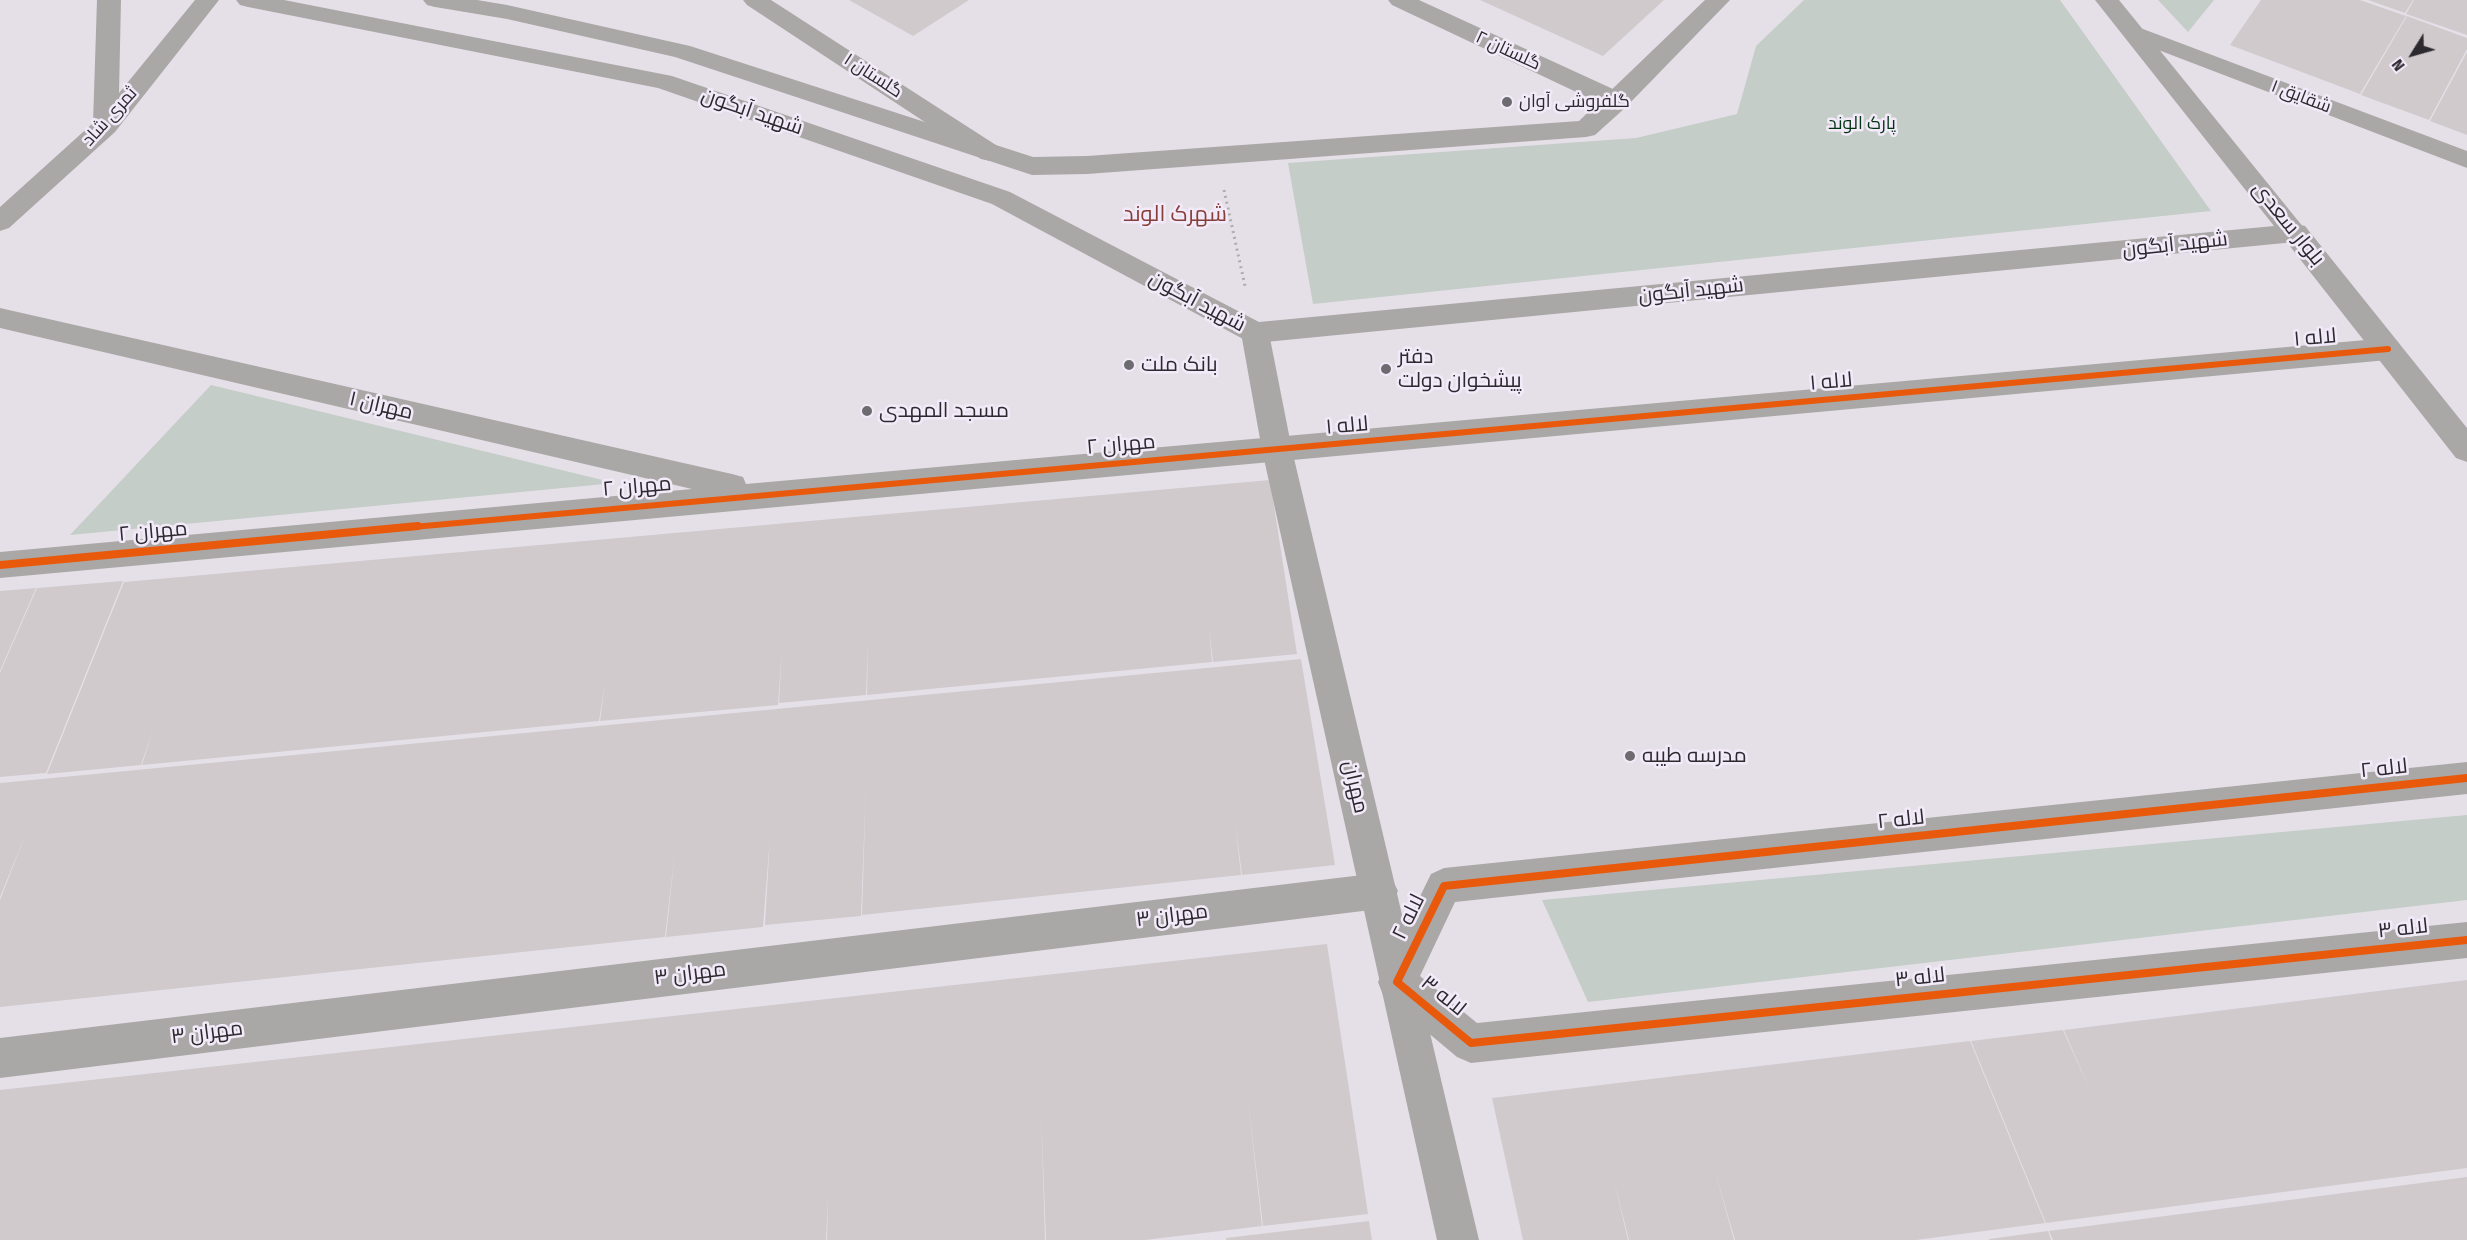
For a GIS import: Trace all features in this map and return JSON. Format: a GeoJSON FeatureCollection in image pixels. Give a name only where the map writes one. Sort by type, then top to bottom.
{"type":"FeatureCollection","features":[{"type":"Feature","properties":{"kind":"main road","name":"شهید آبگون"},"geometry":{"type":"LineString","coordinates":[[248,0],[663,81],[1001,198],[1255,333],[2295,233]]}},
{"type":"Feature","properties":{"kind":"main road","name":"شهید آبگون"},"geometry":{"type":"LineString","coordinates":[[435,0],[507,12],[681,51],[1032,166],[1586,129],[1718,0]]}},
{"type":"Feature","properties":{"kind":"main road","name":"بلوار سعدی"},"geometry":{"type":"LineString","coordinates":[[2108,0],[2295,233]]}},
{"type":"Feature","properties":{"kind":"main road"},"geometry":{"type":"LineString","coordinates":[[964,185],[975,183],[991,173],[994,159],[990,153]]}},
{"type":"Feature","properties":{"kind":"main road"},"geometry":{"type":"LineString","coordinates":[[1034,215],[1025,204],[1023,192],[1029,181],[1041,171],[1058,166]]}},
{"type":"Feature","properties":{"kind":"street"},"geometry":{"type":"LineString","coordinates":[[106,126],[109,0]]}},
{"type":"Feature","properties":{"kind":"street","name":"ثمری شاد"},"geometry":{"type":"LineString","coordinates":[[0,222],[106,126],[207,0]]}},
{"type":"Feature","properties":{"kind":"street","name":"گلستان ۱"},"geometry":{"type":"LineString","coordinates":[[755,0],[990,153]]}},
{"type":"Feature","properties":{"kind":"street","name":"گلستان ۲"},"geometry":{"type":"LineString","coordinates":[[1400,0],[1617,101]]}},
{"type":"Feature","properties":{"kind":"street","name":"شقایق ۱"},"geometry":{"type":"LineString","coordinates":[[2135,33],[2467,160]]}},
{"type":"Feature","properties":{"kind":"street","name":"بلوار سعدی"},"geometry":{"type":"LineString","coordinates":[[2295,233],[2467,450]]}},
{"type":"Feature","properties":{"kind":"street","name":"۱ مهران"},"geometry":{"type":"LineString","coordinates":[[0,318],[762,493]]}},
{"type":"Feature","properties":{"kind":"street","name":"مهران"},"geometry":{"type":"LineString","coordinates":[[1255,333],[1277,450],[1458,1240]]}},
{"type":"Feature","properties":{"kind":"street","name":"لاله ۱"},"geometry":{"type":"LineString","coordinates":[[1277,450],[2388,349]]}},
{"type":"Feature","properties":{"kind":"street","name":"مهران ۲"},"geometry":{"type":"LineString","coordinates":[[0,565],[762,493],[1277,450]]}},
{"type":"Feature","properties":{"kind":"street","name":"لاله ۲"},"geometry":{"type":"LineString","coordinates":[[1397,981],[1444,886],[2467,778]]}},
{"type":"Feature","properties":{"kind":"street","name":"مهران ۳"},"geometry":{"type":"LineString","coordinates":[[0,1058],[1379,891]]}},
{"type":"Feature","properties":{"kind":"street","name":"لاله ۳"},"geometry":{"type":"LineString","coordinates":[[1397,981],[1472,1043],[2467,940]]}},
{"type":"Feature","properties":{"kind":"path"},"geometry":{"type":"LineString","coordinates":[[1216,155],[1255,333]]}},
{"type":"Feature","properties":{"kind":"green space","name":"پارک الوند"},"geometry":{"type":"Polygon","coordinates":[[[1804,0],[2060,0],[2211,211],[1313,304],[1288,163],[1636,138],[1737,114],[1756,46],[1804,0]]]}},
{"type":"Feature","properties":{"kind":"green space"},"geometry":{"type":"Polygon","coordinates":[[[2158,0],[2214,0],[2188,32],[2158,0]]]}},
{"type":"Feature","properties":{"kind":"green space"},"geometry":{"type":"Polygon","coordinates":[[[211,385],[615,483],[70,535],[211,385]]]}},
{"type":"Feature","properties":{"kind":"green space"},"geometry":{"type":"Polygon","coordinates":[[[2467,815],[2467,900],[1588,1002],[1542,900],[2467,815]]]}},
{"type":"Feature","properties":{"kind":"building"},"geometry":{"type":"Polygon","coordinates":[[[849,0],[969,0],[913,36],[849,0]]]}},
{"type":"Feature","properties":{"kind":"building"},"geometry":{"type":"Polygon","coordinates":[[[1480,0],[1664,0],[1603,56],[1480,0]]]}},
{"type":"Feature","properties":{"kind":"building"},"geometry":{"type":"Polygon","coordinates":[[[2261,0],[2360,0],[2406,16],[2360,94],[2230,45],[2261,0]]]}},
{"type":"Feature","properties":{"kind":"building"},"geometry":{"type":"Polygon","coordinates":[[[2368,0],[2413,0],[2405,13],[2368,0]]]}},
{"type":"Feature","properties":{"kind":"building"},"geometry":{"type":"Polygon","coordinates":[[[2414,0],[2467,0],[2467,35],[2406,14],[2414,0]]]}},
{"type":"Feature","properties":{"kind":"building"},"geometry":{"type":"Polygon","coordinates":[[[2407,16],[2467,38],[2467,49],[2429,120],[2361,95],[2407,16]]]}},
{"type":"Feature","properties":{"kind":"building"},"geometry":{"type":"Polygon","coordinates":[[[2467,52],[2467,135],[2430,121],[2467,52]]]}},
{"type":"Feature","properties":{"kind":"building"},"geometry":{"type":"Polygon","coordinates":[[[1270,480],[1297,654],[1213,662],[1209,628],[1212,662],[867,695],[868,643],[866,695],[779,703],[782,648],[778,705],[600,721],[605,683],[599,721],[142,765],[153,730],[141,765],[47,774],[124,582],[1270,480]]]}},
{"type":"Feature","properties":{"kind":"building"},"geometry":{"type":"Polygon","coordinates":[[[123,581],[46,773],[0,777],[0,673],[37,588],[123,581]]]}},
{"type":"Feature","properties":{"kind":"building"},"geometry":{"type":"Polygon","coordinates":[[[36,588],[0,671],[0,591],[36,588]]]}},
{"type":"Feature","properties":{"kind":"building"},"geometry":{"type":"Polygon","coordinates":[[[1301,659],[1335,865],[1242,875],[1235,821],[1241,875],[862,915],[866,785],[861,916],[765,925],[770,837],[763,927],[666,937],[675,851],[665,937],[0,1007],[0,900],[27,831],[0,897],[0,783],[1301,659]]]}},
{"type":"Feature","properties":{"kind":"building"},"geometry":{"type":"Polygon","coordinates":[[[1327,944],[1368,1214],[1263,1226],[1247,1092],[1262,1226],[1145,1240],[1046,1240],[1041,1109],[1045,1240],[827,1240],[828,1197],[826,1240],[0,1240],[0,1090],[1327,944]]]}},
{"type":"Feature","properties":{"kind":"building"},"geometry":{"type":"Polygon","coordinates":[[[2467,980],[2467,1168],[2046,1223],[1971,1041],[2063,1030],[2092,1095],[2064,1030],[2467,980]]]}},
{"type":"Feature","properties":{"kind":"building"},"geometry":{"type":"Polygon","coordinates":[[[1970,1041],[2045,1223],[1916,1240],[1735,1240],[1715,1171],[1734,1240],[1629,1240],[1614,1181],[1628,1240],[1523,1240],[1492,1098],[1970,1041]]]}},
{"type":"Feature","properties":{"kind":"building"},"geometry":{"type":"Polygon","coordinates":[[[2467,1177],[2467,1240],[2053,1240],[2049,1231],[2467,1177]]]}},
{"type":"Feature","properties":{"kind":"building"},"geometry":{"type":"Polygon","coordinates":[[[1369,1221],[1372,1240],[1226,1240],[1226,1238],[1369,1221]]]}},
{"type":"Feature","properties":{"kind":"building"},"geometry":{"type":"Polygon","coordinates":[[[2048,1231],[2051,1240],[1989,1240],[1989,1239],[2048,1231]]]}},
{"type":"Feature","properties":{"kind":"cycle path"},"geometry":{"type":"LineString","coordinates":[[0,565],[2388,349]]}},
{"type":"Feature","properties":{"kind":"cycle path"},"geometry":{"type":"LineString","coordinates":[[2467,778],[1444,886],[1397,982],[1471,1043],[2467,940]]}},
{"type":"Feature","properties":{"kind":"place","name":"گلفروشی آوان"},"geometry":{"type":"Point","coordinates":[1507,102]}},
{"type":"Feature","properties":{"kind":"place","name":"بانک ملت"},"geometry":{"type":"Point","coordinates":[1129,365]}},
{"type":"Feature","properties":{"kind":"place","name":"دفتر پیشخوان دولت"},"geometry":{"type":"Point","coordinates":[1386,369]}},
{"type":"Feature","properties":{"kind":"place","name":"مسجد المهدی"},"geometry":{"type":"Point","coordinates":[867,411]}},
{"type":"Feature","properties":{"kind":"place","name":"مدرسه طیبه"},"geometry":{"type":"Point","coordinates":[1630,756]}},
{"type":"Feature","properties":{"kind":"district","name":"شهرک الوند"},"geometry":{"type":"Point","coordinates":[1175,215]}}]}
